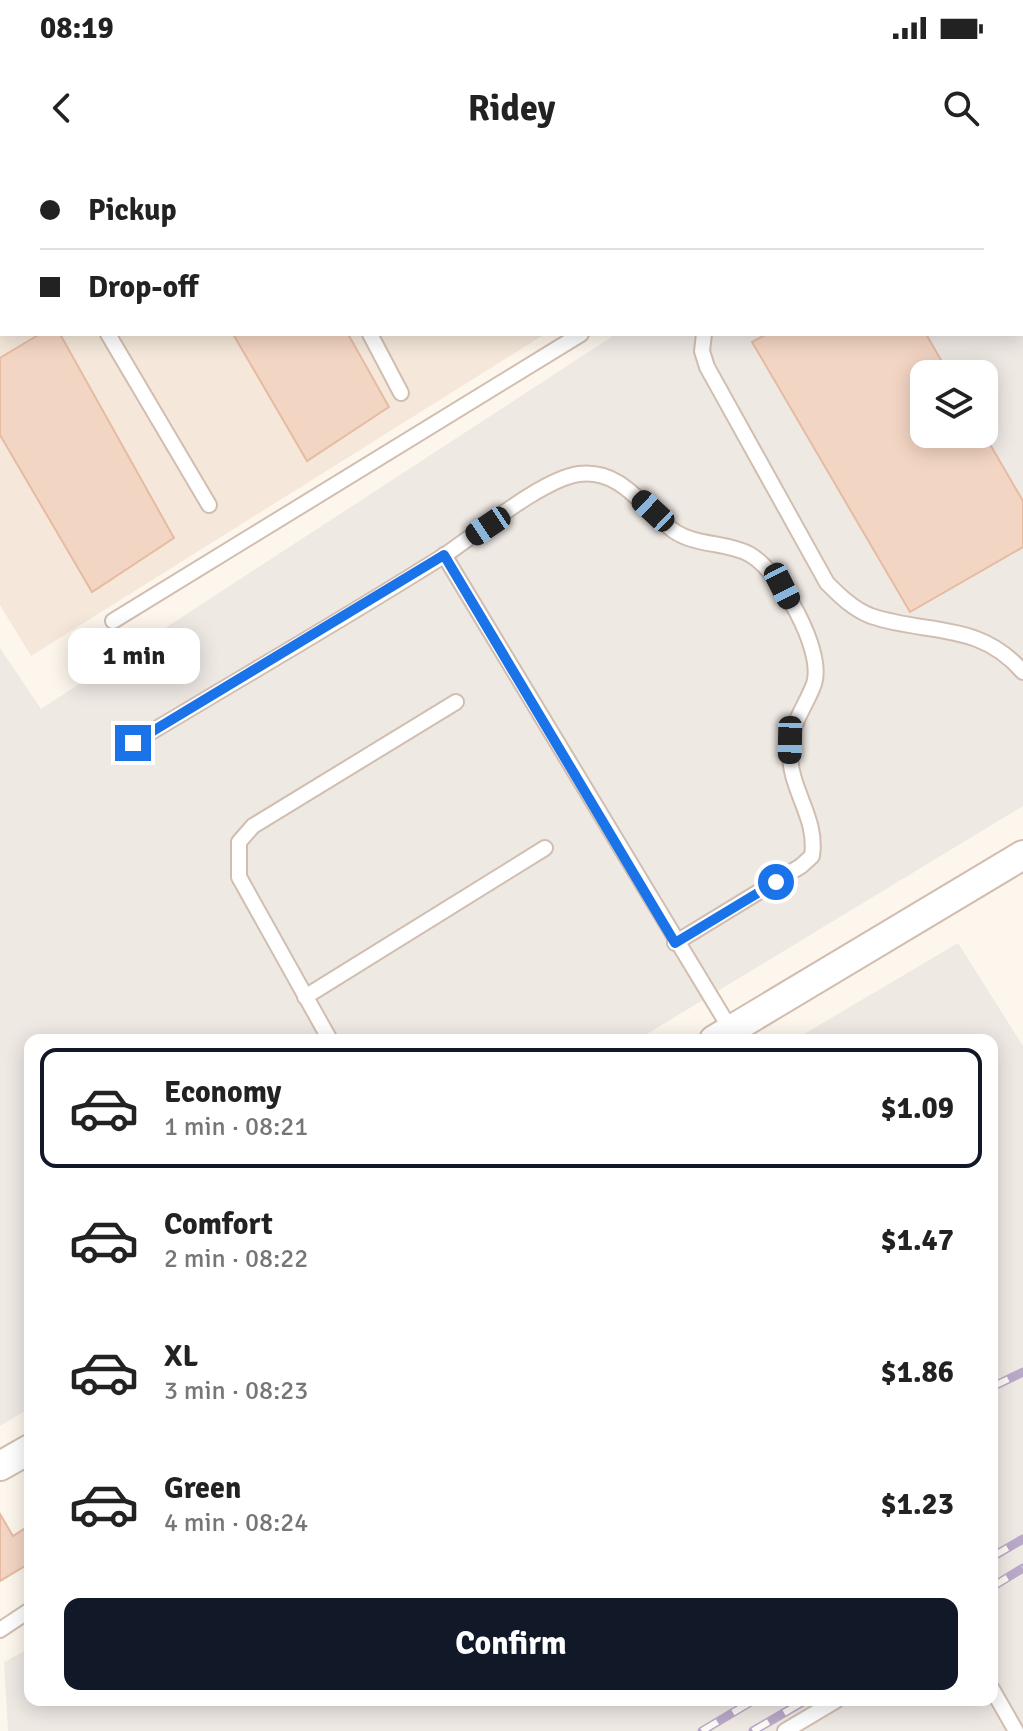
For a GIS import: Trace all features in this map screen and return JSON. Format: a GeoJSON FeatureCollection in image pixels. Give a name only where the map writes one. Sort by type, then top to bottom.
{"type":"FeatureCollection","features":[{"type":"Feature","properties":{"kind":"street"},"geometry":{"type":"LineString","coordinates":[[725,1034],[1023,855]]}},
{"type":"Feature","properties":{"kind":"street"},"geometry":{"type":"LineString","coordinates":[[0,1466],[24,1452]]}},
{"type":"Feature","properties":{"kind":"lane"},"geometry":{"type":"LineString","coordinates":[[109,336],[209,505]]}},
{"type":"Feature","properties":{"kind":"lane"},"geometry":{"type":"LineString","coordinates":[[371,336],[401,393]]}},
{"type":"Feature","properties":{"kind":"lane"},"geometry":{"type":"LineString","coordinates":[[113,621],[578,336]]}},
{"type":"Feature","properties":{"kind":"lane"},"geometry":{"type":"LineString","coordinates":[[704,336],[702,351],[707,367],[827,583],[845,601],[870,615],[956,631],[991,643],[1023,672]]}},
{"type":"Feature","properties":{"kind":"lane"},"geometry":{"type":"LineString","coordinates":[[133,743],[444,555],[554,482],[580,474],[608,477],[630,490],[676,533],[749,554],[768,567],[782,586],[816,662],[814,683],[796,717],[790,740],[794,786],[812,822],[812,856],[801,866],[675,943]]}},
{"type":"Feature","properties":{"kind":"lane"},"geometry":{"type":"LineString","coordinates":[[444,555],[675,943],[722,1034]]}},
{"type":"Feature","properties":{"kind":"lane"},"geometry":{"type":"LineString","coordinates":[[327,1034],[239,877],[239,842],[253,826],[456,702]]}},
{"type":"Feature","properties":{"kind":"lane"},"geometry":{"type":"LineString","coordinates":[[305,997],[545,848]]}},
{"type":"Feature","properties":{"kind":"lane"},"geometry":{"type":"LineString","coordinates":[[0,1630],[24,1614]]}},
{"type":"Feature","properties":{"kind":"lane"},"geometry":{"type":"LineString","coordinates":[[998,1700],[1016,1731]]}},
{"type":"Feature","properties":{"kind":"lane"},"geometry":{"type":"LineString","coordinates":[[785,1731],[827,1706]]}},
{"type":"Feature","properties":{"kind":"shaded area"},"geometry":{"type":"Polygon","coordinates":[[[0,336],[542,336],[31,656],[0,605],[0,336]]]}},
{"type":"Feature","properties":{"kind":"shaded area"},"geometry":{"type":"Polygon","coordinates":[[[613,336],[1023,336],[1023,806],[647,1034],[24,1034],[24,1412],[0,1426],[0,648],[41,709],[613,336]]]}},
{"type":"Feature","properties":{"kind":"shaded area"},"geometry":{"type":"Polygon","coordinates":[[[958,943],[1023,1046],[1023,1731],[8,1731],[4,1662],[24,1651],[24,1706],[998,1706],[998,1034],[804,1034],[958,943]]]}},
{"type":"Feature","properties":{"kind":"building"},"geometry":{"type":"Polygon","coordinates":[[[37,336],[61,336],[174,538],[92,592],[0,435],[0,358],[37,336]]]}},
{"type":"Feature","properties":{"kind":"building"},"geometry":{"type":"Polygon","coordinates":[[[234,336],[349,336],[389,407],[307,461],[234,336]]]}},
{"type":"Feature","properties":{"kind":"building"},"geometry":{"type":"Polygon","coordinates":[[[763,336],[927,336],[941,360],[910,360],[910,448],[992,448],[1023,501],[1023,547],[910,612],[752,342],[763,336]]]}},
{"type":"Feature","properties":{"kind":"building"},"geometry":{"type":"Polygon","coordinates":[[[0,1514],[13,1536],[24,1529],[24,1567],[0,1581],[0,1514]]]}},
{"type":"Feature","properties":{"kind":"railway"},"geometry":{"type":"LineString","coordinates":[[998,1384],[1023,1372]]}},
{"type":"Feature","properties":{"kind":"railway"},"geometry":{"type":"LineString","coordinates":[[998,1554],[1023,1539]]}},
{"type":"Feature","properties":{"kind":"railway"},"geometry":{"type":"LineString","coordinates":[[998,1583],[1023,1568]]}},
{"type":"Feature","properties":{"kind":"railway"},"geometry":{"type":"LineString","coordinates":[[702,1731],[744,1706]]}},
{"type":"Feature","properties":{"kind":"railway"},"geometry":{"type":"LineString","coordinates":[[753,1731],[796,1706]]}},
{"type":"Feature","properties":{"kind":"route"},"geometry":{"type":"LineString","coordinates":[[133,743],[444,555],[675,943],[776,882]]}}]}
